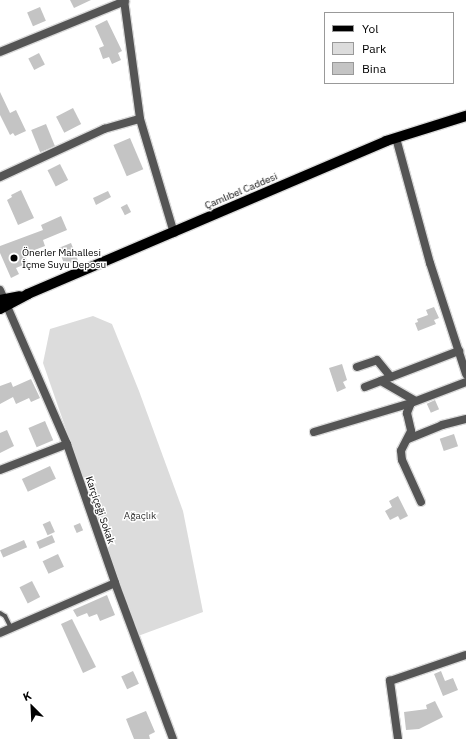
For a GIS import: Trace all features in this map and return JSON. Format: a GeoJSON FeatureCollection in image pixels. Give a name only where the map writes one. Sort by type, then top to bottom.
{"type":"FeatureCollection","features":[{"type":"Feature","properties":{"kind":"main road","name":"Çamlıbel Caddesi"},"geometry":{"type":"LineString","coordinates":[[2,301],[28,294],[396,138],[466,116]]}},
{"type":"Feature","properties":{"kind":"street"},"geometry":{"type":"LineString","coordinates":[[0,52],[124,1],[140,120],[174,233]]}},
{"type":"Feature","properties":{"kind":"street"},"geometry":{"type":"LineString","coordinates":[[0,178],[104,129],[140,120]]}},
{"type":"Feature","properties":{"kind":"street"},"geometry":{"type":"LineString","coordinates":[[396,138],[430,263],[466,374]]}},
{"type":"Feature","properties":{"kind":"street","name":"Karçiçeği Sokak"},"geometry":{"type":"LineString","coordinates":[[2,301],[67,444],[114,583],[173,739]]}},
{"type":"Feature","properties":{"kind":"street"},"geometry":{"type":"LineString","coordinates":[[365,388],[459,351]]}},
{"type":"Feature","properties":{"kind":"street"},"geometry":{"type":"LineString","coordinates":[[357,367],[377,360],[391,377]]}},
{"type":"Feature","properties":{"kind":"street"},"geometry":{"type":"LineString","coordinates":[[381,381],[413,402]]}},
{"type":"Feature","properties":{"kind":"street"},"geometry":{"type":"LineString","coordinates":[[314,432],[413,402],[466,382]]}},
{"type":"Feature","properties":{"kind":"street"},"geometry":{"type":"LineString","coordinates":[[413,402],[406,414],[411,430],[408,440],[401,451],[402,460],[421,502]]}},
{"type":"Feature","properties":{"kind":"street"},"geometry":{"type":"LineString","coordinates":[[408,440],[442,424],[466,419]]}},
{"type":"Feature","properties":{"kind":"street"},"geometry":{"type":"LineString","coordinates":[[0,470],[67,444]]}},
{"type":"Feature","properties":{"kind":"street"},"geometry":{"type":"LineString","coordinates":[[0,633],[114,583]]}},
{"type":"Feature","properties":{"kind":"street"},"geometry":{"type":"LineString","coordinates":[[398,739],[390,681],[466,655]]}},
{"type":"Feature","properties":{"kind":"lane"},"geometry":{"type":"LineString","coordinates":[[0,613],[11,629]]}},
{"type":"Feature","properties":{"kind":"green space","name":"Ağaçlık"},"geometry":{"type":"Polygon","coordinates":[[[93,316],[112,324],[139,391],[183,511],[203,612],[138,636],[43,363],[50,329],[93,316]]]}},
{"type":"Feature","properties":{"kind":"building"},"geometry":{"type":"Polygon","coordinates":[[[70,0],[91,0],[74,8],[70,0]]]}},
{"type":"Feature","properties":{"kind":"building"},"geometry":{"type":"Polygon","coordinates":[[[40,7],[46,21],[33,26],[27,12],[40,7]]]}},
{"type":"Feature","properties":{"kind":"building"},"geometry":{"type":"Polygon","coordinates":[[[107,20],[122,51],[118,53],[121,60],[112,64],[109,57],[103,59],[99,48],[104,46],[95,26],[107,20]]]}},
{"type":"Feature","properties":{"kind":"building"},"geometry":{"type":"Polygon","coordinates":[[[39,53],[45,65],[34,70],[28,58],[39,53]]]}},
{"type":"Feature","properties":{"kind":"building"},"geometry":{"type":"Polygon","coordinates":[[[0,92],[10,113],[16,110],[26,131],[15,136],[13,133],[10,135],[0,115],[0,92]]]}},
{"type":"Feature","properties":{"kind":"building"},"geometry":{"type":"Polygon","coordinates":[[[73,108],[81,124],[64,133],[56,117],[73,108]]]}},
{"type":"Feature","properties":{"kind":"building"},"geometry":{"type":"Polygon","coordinates":[[[46,124],[55,146],[40,152],[31,130],[46,124]]]}},
{"type":"Feature","properties":{"kind":"building"},"geometry":{"type":"Polygon","coordinates":[[[130,138],[143,169],[127,176],[113,145],[130,138]]]}},
{"type":"Feature","properties":{"kind":"building"},"geometry":{"type":"Polygon","coordinates":[[[60,164],[68,180],[56,186],[48,170],[60,164]]]}},
{"type":"Feature","properties":{"kind":"building"},"geometry":{"type":"Polygon","coordinates":[[[21,190],[34,218],[18,225],[7,200],[12,197],[11,195],[21,190]]]}},
{"type":"Feature","properties":{"kind":"building"},"geometry":{"type":"Polygon","coordinates":[[[108,191],[111,197],[96,205],[93,198],[108,191]]]}},
{"type":"Feature","properties":{"kind":"building"},"geometry":{"type":"Polygon","coordinates":[[[127,204],[131,212],[125,215],[121,207],[127,204]]]}},
{"type":"Feature","properties":{"kind":"building"},"geometry":{"type":"Polygon","coordinates":[[[61,216],[67,230],[43,240],[45,246],[24,254],[28,263],[16,268],[19,274],[11,278],[0,253],[0,246],[43,230],[41,225],[61,216]]]}},
{"type":"Feature","properties":{"kind":"building"},"geometry":{"type":"Polygon","coordinates":[[[71,243],[78,260],[65,265],[58,248],[71,243]]]}},
{"type":"Feature","properties":{"kind":"building"},"geometry":{"type":"Polygon","coordinates":[[[434,307],[439,318],[434,320],[436,324],[418,331],[415,323],[418,322],[417,319],[428,315],[426,310],[434,307]]]}},
{"type":"Feature","properties":{"kind":"building"},"geometry":{"type":"Polygon","coordinates":[[[342,364],[347,380],[343,382],[346,388],[337,392],[329,368],[342,364]]]}},
{"type":"Feature","properties":{"kind":"building"},"geometry":{"type":"Polygon","coordinates":[[[31,379],[40,398],[31,402],[29,398],[16,404],[13,397],[0,404],[0,386],[11,382],[13,387],[31,379]]]}},
{"type":"Feature","properties":{"kind":"building"},"geometry":{"type":"Polygon","coordinates":[[[435,400],[439,409],[431,413],[427,404],[435,400]]]}},
{"type":"Feature","properties":{"kind":"building"},"geometry":{"type":"Polygon","coordinates":[[[45,421],[53,440],[37,447],[28,428],[45,421]]]}},
{"type":"Feature","properties":{"kind":"building"},"geometry":{"type":"Polygon","coordinates":[[[7,430],[14,446],[0,453],[0,433],[7,430]]]}},
{"type":"Feature","properties":{"kind":"building"},"geometry":{"type":"Polygon","coordinates":[[[454,434],[458,446],[444,451],[440,439],[454,434]]]}},
{"type":"Feature","properties":{"kind":"building"},"geometry":{"type":"Polygon","coordinates":[[[50,466],[56,479],[28,492],[22,479],[50,466]]]}},
{"type":"Feature","properties":{"kind":"building"},"geometry":{"type":"Polygon","coordinates":[[[398,496],[408,516],[400,520],[398,516],[390,520],[385,511],[392,507],[389,501],[398,496]]]}},
{"type":"Feature","properties":{"kind":"building"},"geometry":{"type":"Polygon","coordinates":[[[50,521],[55,532],[48,535],[43,524],[50,521]]]}},
{"type":"Feature","properties":{"kind":"building"},"geometry":{"type":"Polygon","coordinates":[[[80,523],[83,530],[77,533],[74,526],[80,523]]]}},
{"type":"Feature","properties":{"kind":"building"},"geometry":{"type":"Polygon","coordinates":[[[52,535],[55,542],[39,549],[36,542],[52,535]]]}},
{"type":"Feature","properties":{"kind":"building"},"geometry":{"type":"Polygon","coordinates":[[[24,540],[27,547],[3,558],[0,550],[24,540]]]}},
{"type":"Feature","properties":{"kind":"building"},"geometry":{"type":"Polygon","coordinates":[[[58,554],[64,567],[49,574],[43,561],[58,554]]]}},
{"type":"Feature","properties":{"kind":"building"},"geometry":{"type":"Polygon","coordinates":[[[32,581],[40,597],[28,603],[20,587],[32,581]]]}},
{"type":"Feature","properties":{"kind":"building"},"geometry":{"type":"Polygon","coordinates":[[[107,595],[115,615],[100,621],[97,614],[89,617],[87,613],[77,617],[73,610],[107,595]]]}},
{"type":"Feature","properties":{"kind":"building"},"geometry":{"type":"Polygon","coordinates":[[[72,619],[96,667],[83,673],[61,624],[72,619]]]}},
{"type":"Feature","properties":{"kind":"building"},"geometry":{"type":"Polygon","coordinates":[[[133,671],[139,684],[127,689],[121,676],[133,671]]]}},
{"type":"Feature","properties":{"kind":"building"},"geometry":{"type":"Polygon","coordinates":[[[441,671],[445,681],[453,678],[458,690],[443,696],[434,674],[441,671]]]}},
{"type":"Feature","properties":{"kind":"building"},"geometry":{"type":"Polygon","coordinates":[[[435,701],[443,717],[419,729],[406,730],[404,712],[427,709],[426,705],[435,701]]]}},
{"type":"Feature","properties":{"kind":"building"},"geometry":{"type":"Polygon","coordinates":[[[146,711],[155,732],[149,735],[150,739],[134,739],[126,719],[146,711]]]}},
{"type":"Feature","properties":{"kind":"place","name":"Önerler Mahallesi İçme Suyu Deposu"},"geometry":{"type":"Point","coordinates":[14,258]}}]}
